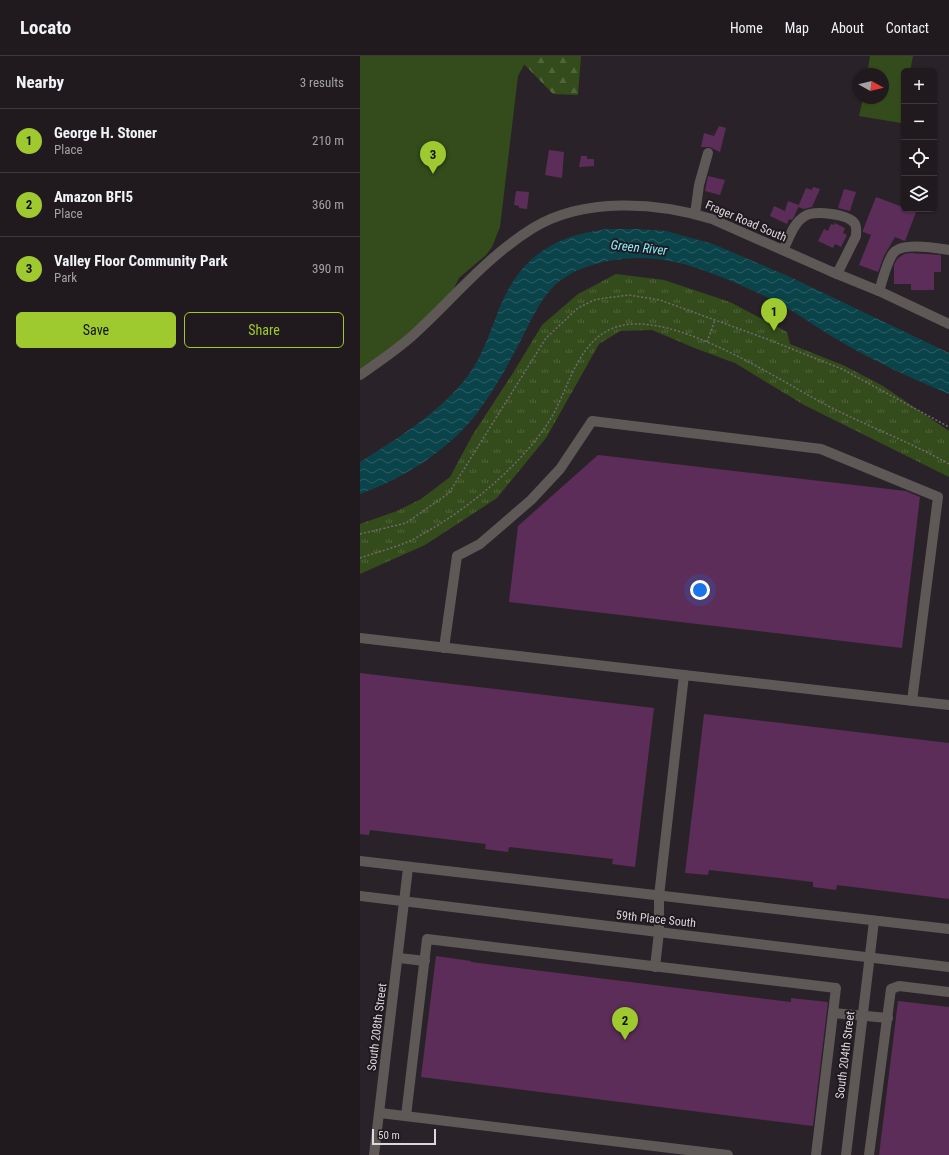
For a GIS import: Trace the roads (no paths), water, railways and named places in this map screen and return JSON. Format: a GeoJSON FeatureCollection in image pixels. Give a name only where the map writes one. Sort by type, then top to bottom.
{"type":"FeatureCollection","features":[{"type":"Feature","properties":{"kind":"street"},"geometry":{"type":"LineString","coordinates":[[695,214],[699,185],[708,153]]}},
{"type":"Feature","properties":{"kind":"street","name":"Frager Road South"},"geometry":{"type":"LineString","coordinates":[[360,375],[410,338],[469,280],[514,242],[544,222],[569,213],[613,207],[645,207],[695,214],[712,219],[879,291],[949,324]]}},
{"type":"Feature","properties":{"kind":"street"},"geometry":{"type":"LineString","coordinates":[[783,250],[794,227],[805,216],[822,212],[850,218],[857,230],[856,236],[837,274]]}},
{"type":"Feature","properties":{"kind":"street"},"geometry":{"type":"LineString","coordinates":[[879,291],[892,253],[898,249],[910,246],[949,250]]}},
{"type":"Feature","properties":{"kind":"street"},"geometry":{"type":"LineString","coordinates":[[444,648],[457,556],[480,544],[531,500],[560,469],[592,421],[821,448],[938,497],[912,701]]}},
{"type":"Feature","properties":{"kind":"street"},"geometry":{"type":"LineString","coordinates":[[360,638],[949,705]]}},
{"type":"Feature","properties":{"kind":"street"},"geometry":{"type":"LineString","coordinates":[[655,967],[659,932],[659,896],[684,675]]}},
{"type":"Feature","properties":{"kind":"street"},"geometry":{"type":"LineString","coordinates":[[360,861],[408,868],[949,929]]}},
{"type":"Feature","properties":{"kind":"street","name":"South 208th Street"},"geometry":{"type":"LineString","coordinates":[[374,1155],[408,868]]}},
{"type":"Feature","properties":{"kind":"street","name":"59th Place South"},"geometry":{"type":"LineString","coordinates":[[360,896],[949,967]]}},
{"type":"Feature","properties":{"kind":"street","name":"South 204th Street"},"geometry":{"type":"LineString","coordinates":[[846,1155],[874,921]]}},
{"type":"Feature","properties":{"kind":"street"},"geometry":{"type":"LineString","coordinates":[[406,1116],[427,939],[836,988],[816,1155]]}},
{"type":"Feature","properties":{"kind":"street"},"geometry":{"type":"LineString","coordinates":[[398,958],[425,961]]}},
{"type":"Feature","properties":{"kind":"street"},"geometry":{"type":"LineString","coordinates":[[870,1155],[892,989],[899,986],[949,992]]}},
{"type":"Feature","properties":{"kind":"street"},"geometry":{"type":"LineString","coordinates":[[833,1013],[888,1018]]}},
{"type":"Feature","properties":{"kind":"street"},"geometry":{"type":"LineString","coordinates":[[380,1113],[728,1155]]}},
{"type":"Feature","properties":{"kind":"water","name":"Green River"},"geometry":{"type":"Polygon","coordinates":[[[607,229],[666,231],[713,244],[790,277],[949,353],[949,394],[878,362],[851,348],[782,305],[721,277],[684,264],[665,260],[628,258],[608,261],[589,266],[575,272],[553,287],[537,310],[507,366],[480,409],[456,436],[442,449],[410,470],[360,494],[360,462],[403,434],[431,413],[456,390],[467,377],[481,353],[507,291],[528,263],[541,252],[570,237],[607,229]]]}},
{"type":"Feature","properties":{"kind":"place","name":"Valley Floor Community Park"},"geometry":{"type":"Point","coordinates":[433,174]}},
{"type":"Feature","properties":{"kind":"place","name":"George H. Stoner"},"geometry":{"type":"Point","coordinates":[774,331]}},
{"type":"Feature","properties":{"kind":"place","name":"Amazon BFI5"},"geometry":{"type":"Point","coordinates":[625,1040]}}]}
